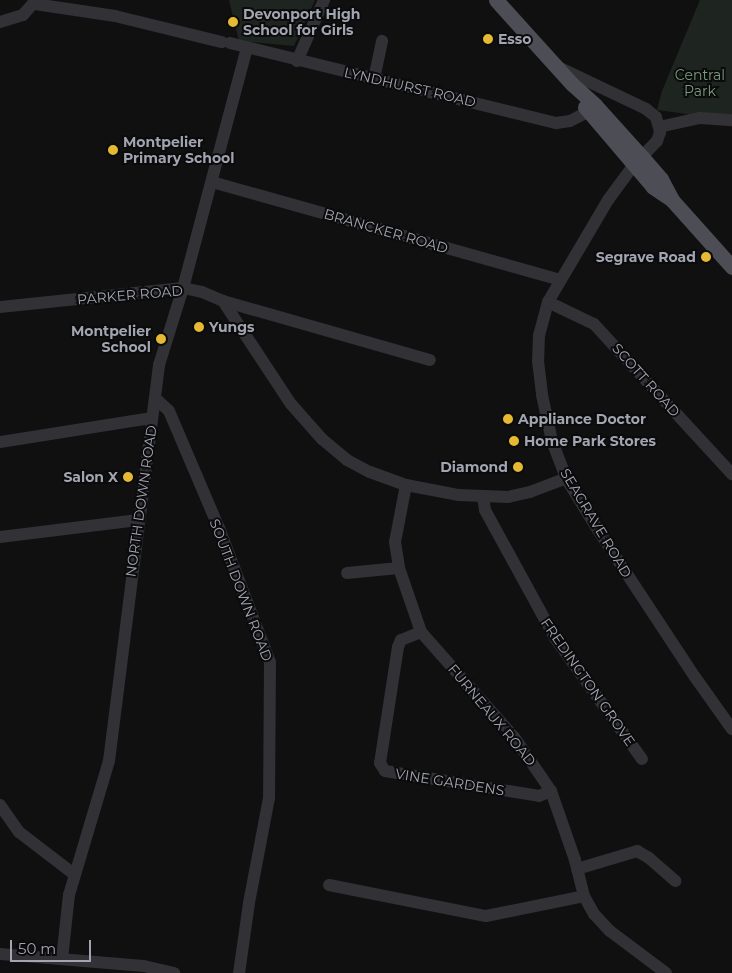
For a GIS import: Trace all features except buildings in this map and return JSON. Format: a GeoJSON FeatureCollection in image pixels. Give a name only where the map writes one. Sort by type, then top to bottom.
{"type":"FeatureCollection","features":[{"type":"Feature","properties":{"kind":"main road"},"geometry":{"type":"LineString","coordinates":[[496,0],[572,84],[595,105],[638,161],[652,187],[672,200],[732,267]]}},
{"type":"Feature","properties":{"kind":"main road"},"geometry":{"type":"LineString","coordinates":[[572,84],[588,112],[638,161]]}},
{"type":"Feature","properties":{"kind":"street"},"geometry":{"type":"LineString","coordinates":[[297,61],[324,0]]}},
{"type":"Feature","properties":{"kind":"street"},"geometry":{"type":"LineString","coordinates":[[0,22],[23,15],[35,2]]}},
{"type":"Feature","properties":{"kind":"street","name":"LYNDHURST ROAD"},"geometry":{"type":"LineString","coordinates":[[35,2],[115,16],[556,123],[570,121],[588,112]]}},
{"type":"Feature","properties":{"kind":"street"},"geometry":{"type":"LineString","coordinates":[[374,79],[382,41]]}},
{"type":"Feature","properties":{"kind":"street","name":"NORTH DOWN ROAD"},"geometry":{"type":"LineString","coordinates":[[62,959],[67,909],[74,874],[109,761],[159,365],[183,288],[247,48]]}},
{"type":"Feature","properties":{"kind":"street"},"geometry":{"type":"LineString","coordinates":[[556,66],[610,90],[646,109],[656,117],[659,127],[700,118],[732,120]]}},
{"type":"Feature","properties":{"kind":"street","name":"SEAGRAVE ROAD"},"geometry":{"type":"LineString","coordinates":[[659,127],[657,141],[638,161],[608,200],[548,302],[539,335],[538,362],[542,395],[552,441],[566,478],[695,677],[732,728]]}},
{"type":"Feature","properties":{"kind":"street","name":"BRANCKER ROAD"},"geometry":{"type":"LineString","coordinates":[[212,182],[560,280]]}},
{"type":"Feature","properties":{"kind":"street","name":"PARKER ROAD"},"geometry":{"type":"LineString","coordinates":[[0,306],[183,288],[430,360]]}},
{"type":"Feature","properties":{"kind":"street"},"geometry":{"type":"LineString","coordinates":[[223,301],[291,404],[322,439],[347,460],[370,472],[406,485],[459,495],[483,497],[508,497],[530,492],[566,478]]}},
{"type":"Feature","properties":{"kind":"street","name":"SCOTT ROAD"},"geometry":{"type":"LineString","coordinates":[[548,302],[594,324],[732,474]]}},
{"type":"Feature","properties":{"kind":"street","name":"SOUTH DOWN ROAD"},"geometry":{"type":"LineString","coordinates":[[155,398],[169,411],[219,528],[270,662],[269,798],[249,903],[239,973]]}},
{"type":"Feature","properties":{"kind":"street"},"geometry":{"type":"LineString","coordinates":[[0,442],[152,418]]}},
{"type":"Feature","properties":{"kind":"street","name":"FURNEAUX ROAD"},"geometry":{"type":"LineString","coordinates":[[406,485],[395,542],[399,568],[421,632],[514,737],[551,791],[584,896],[594,914],[650,968],[666,973]]}},
{"type":"Feature","properties":{"kind":"street","name":"FREDINGTON GROVE"},"geometry":{"type":"LineString","coordinates":[[483,497],[485,510],[555,638],[642,759]]}},
{"type":"Feature","properties":{"kind":"street"},"geometry":{"type":"LineString","coordinates":[[0,537],[138,520]]}},
{"type":"Feature","properties":{"kind":"street"},"geometry":{"type":"LineString","coordinates":[[347,573],[399,568]]}},
{"type":"Feature","properties":{"kind":"street","name":"VINE GARDENS"},"geometry":{"type":"LineString","coordinates":[[421,632],[401,640],[398,647],[380,763],[386,772],[539,796],[551,791]]}},
{"type":"Feature","properties":{"kind":"street"},"geometry":{"type":"LineString","coordinates":[[0,805],[2,811],[19,832],[74,874]]}},
{"type":"Feature","properties":{"kind":"street"},"geometry":{"type":"LineString","coordinates":[[577,869],[637,851],[671,877],[658,884]]}},
{"type":"Feature","properties":{"kind":"street"},"geometry":{"type":"LineString","coordinates":[[329,885],[486,916],[584,896]]}},
{"type":"Feature","properties":{"kind":"street"},"geometry":{"type":"LineString","coordinates":[[0,954],[144,966],[174,973]]}},
{"type":"Feature","properties":{"kind":"green space"},"geometry":{"type":"Polygon","coordinates":[[[229,0],[315,0],[294,46],[239,41],[229,0]]]}},
{"type":"Feature","properties":{"kind":"green space","name":"Central Park"},"geometry":{"type":"Polygon","coordinates":[[[700,0],[732,0],[732,120],[657,110],[662,91],[700,0]]]}},
{"type":"Feature","properties":{"kind":"place","name":"Devonport High School for Girls"},"geometry":{"type":"Point","coordinates":[233,22]}},
{"type":"Feature","properties":{"kind":"place","name":"Esso"},"geometry":{"type":"Point","coordinates":[488,39]}},
{"type":"Feature","properties":{"kind":"place","name":"Montpelier Primary School"},"geometry":{"type":"Point","coordinates":[113,150]}},
{"type":"Feature","properties":{"kind":"place","name":"Segrave Road"},"geometry":{"type":"Point","coordinates":[706,257]}},
{"type":"Feature","properties":{"kind":"place","name":"Yungs"},"geometry":{"type":"Point","coordinates":[199,327]}},
{"type":"Feature","properties":{"kind":"place","name":"Montpelier School"},"geometry":{"type":"Point","coordinates":[161,339]}},
{"type":"Feature","properties":{"kind":"place","name":"Appliance Doctor"},"geometry":{"type":"Point","coordinates":[508,419]}},
{"type":"Feature","properties":{"kind":"place","name":"Home Park Stores"},"geometry":{"type":"Point","coordinates":[514,441]}},
{"type":"Feature","properties":{"kind":"place","name":"Diamond"},"geometry":{"type":"Point","coordinates":[518,467]}},
{"type":"Feature","properties":{"kind":"place","name":"Salon X"},"geometry":{"type":"Point","coordinates":[128,477]}}]}
